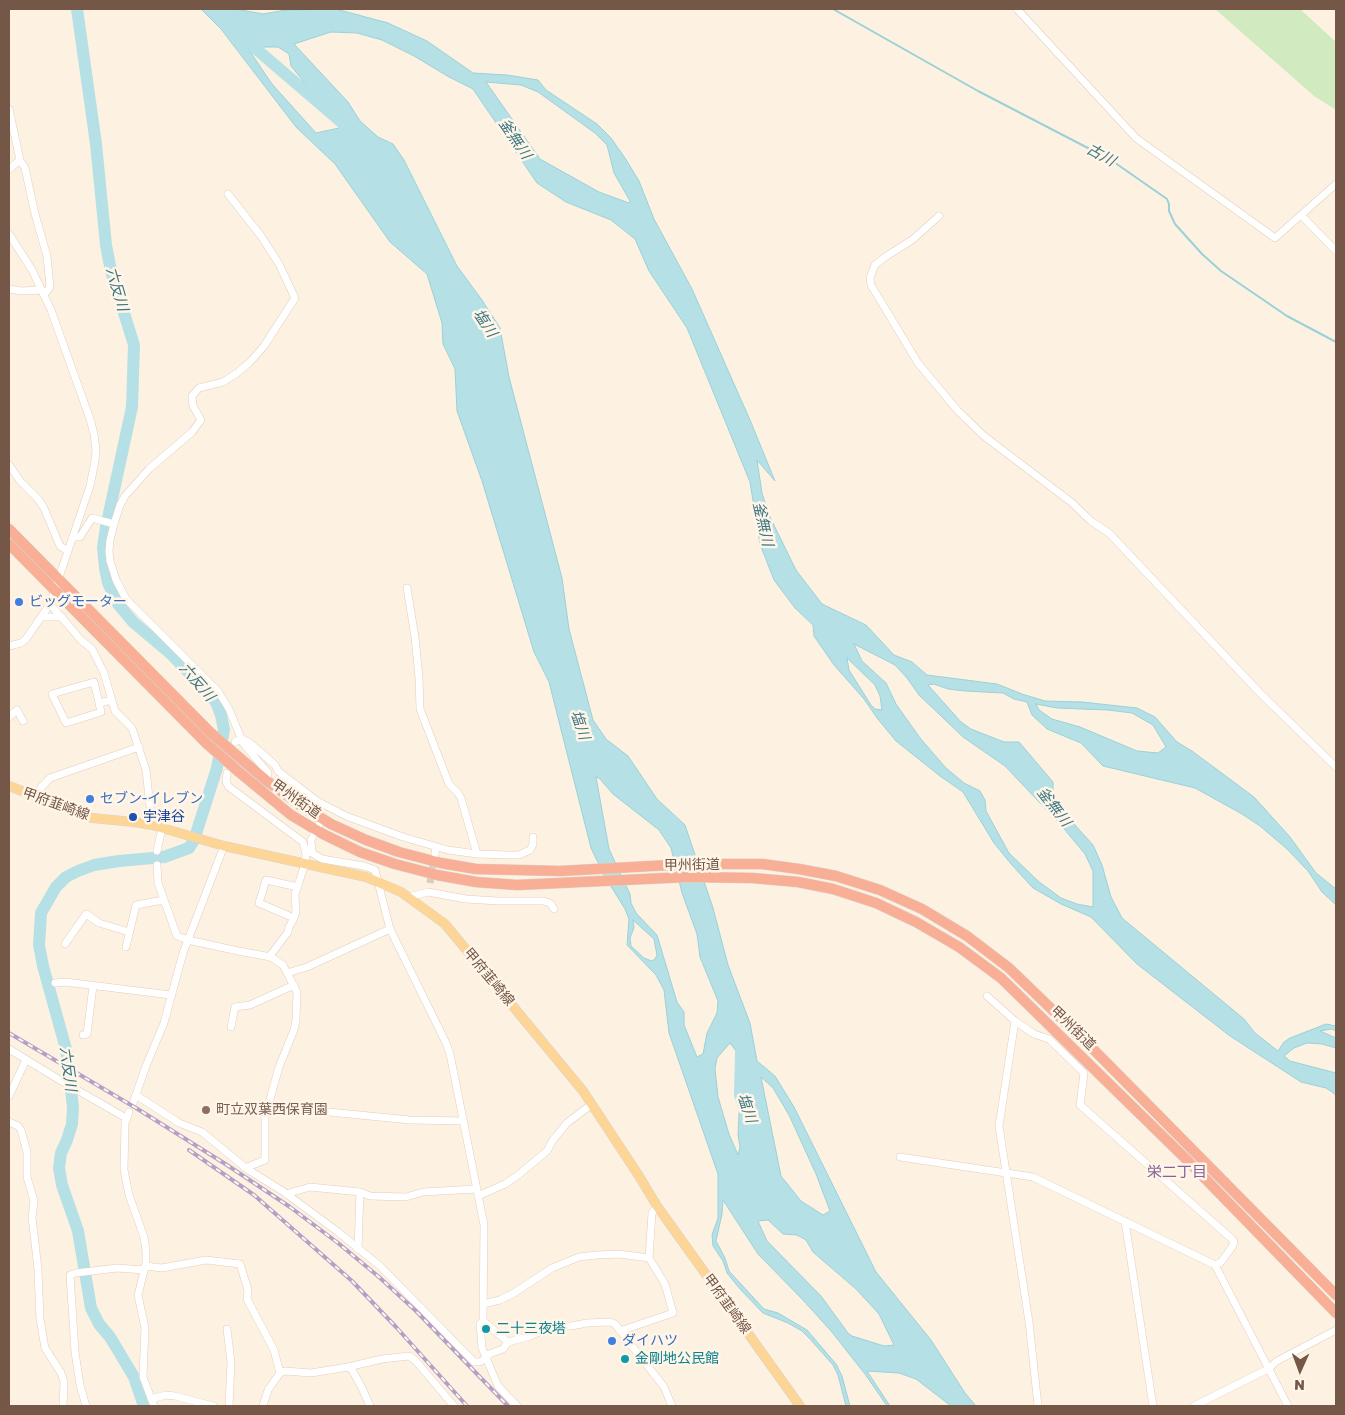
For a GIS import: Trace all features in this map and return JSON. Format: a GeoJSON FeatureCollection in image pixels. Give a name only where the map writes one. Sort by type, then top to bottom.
{"type":"FeatureCollection","features":[{"type":"Feature","properties":{"kind":"highway","name":"甲州街道"},"geometry":{"type":"LineString","coordinates":[[9,529],[211,733],[267,782],[322,819],[366,840],[399,852],[441,863],[476,869],[560,871],[688,864],[762,864],[799,868],[836,876],[880,890],[922,909],[967,936],[1009,968],[1336,1295]]}},
{"type":"Feature","properties":{"kind":"highway","name":"甲州街道"},"geometry":{"type":"LineString","coordinates":[[9,544],[206,743],[239,772],[284,809],[316,830],[360,852],[437,875],[517,885],[688,878],[767,878],[833,889],[876,903],[916,922],[959,947],[1001,978],[1202,1174],[1336,1313]]}},
{"type":"Feature","properties":{"kind":"main road","name":"甲府韮崎線"},"geometry":{"type":"LineString","coordinates":[[9,786],[92,818],[152,825],[224,846],[350,872],[378,882],[409,897],[445,924],[560,1062],[592,1104],[657,1206],[800,1406]]}},
{"type":"Feature","properties":{"kind":"street"},"geometry":{"type":"LineString","coordinates":[[1017,9],[1136,138],[1275,238],[1336,184]]}},
{"type":"Feature","properties":{"kind":"street"},"geometry":{"type":"LineString","coordinates":[[9,109],[20,160],[25,168],[47,256],[50,287],[43,292],[9,289]]}},
{"type":"Feature","properties":{"kind":"street"},"geometry":{"type":"LineString","coordinates":[[9,169],[20,160]]}},
{"type":"Feature","properties":{"kind":"street"},"geometry":{"type":"LineString","coordinates":[[228,194],[261,236],[279,264],[295,298],[264,346],[250,362],[223,382],[199,388],[192,396],[193,406],[201,420],[192,432],[149,469],[125,496],[113,524],[110,540],[110,561],[120,590],[133,606],[210,682],[224,701],[238,740],[268,773],[267,782]]}},
{"type":"Feature","properties":{"kind":"street"},"geometry":{"type":"LineString","coordinates":[[1301,215],[1336,251]]}},
{"type":"Feature","properties":{"kind":"street"},"geometry":{"type":"LineString","coordinates":[[939,216],[912,240],[875,265],[870,278],[870,285],[918,363],[958,411],[984,436],[1071,502],[1091,521],[1109,533],[1260,693],[1336,767]]}},
{"type":"Feature","properties":{"kind":"street"},"geometry":{"type":"LineString","coordinates":[[9,234],[32,270],[51,310],[94,434],[96,450],[93,474],[50,604],[26,639],[9,646]]}},
{"type":"Feature","properties":{"kind":"street"},"geometry":{"type":"LineString","coordinates":[[9,465],[21,482],[38,499],[44,508],[60,546],[68,551]]}},
{"type":"Feature","properties":{"kind":"street"},"geometry":{"type":"LineString","coordinates":[[73,537],[80,537],[92,518],[113,524]]}},
{"type":"Feature","properties":{"kind":"street"},"geometry":{"type":"LineString","coordinates":[[407,588],[416,637],[420,710],[449,784],[458,793],[460,798],[477,854]]}},
{"type":"Feature","properties":{"kind":"street"},"geometry":{"type":"LineString","coordinates":[[50,604],[81,640],[92,649],[98,660],[115,711],[132,728],[146,770],[152,825]]}},
{"type":"Feature","properties":{"kind":"street"},"geometry":{"type":"LineString","coordinates":[[41,618],[62,617]]}},
{"type":"Feature","properties":{"kind":"street"},"geometry":{"type":"LineString","coordinates":[[94,682],[99,703],[101,712],[66,723],[52,694],[94,682]]}},
{"type":"Feature","properties":{"kind":"street"},"geometry":{"type":"LineString","coordinates":[[99,703],[112,700]]}},
{"type":"Feature","properties":{"kind":"street"},"geometry":{"type":"LineString","coordinates":[[9,718],[17,710],[23,721]]}},
{"type":"Feature","properties":{"kind":"street"},"geometry":{"type":"LineString","coordinates":[[238,740],[250,743],[275,765],[278,771],[317,801],[363,823],[436,851],[520,855],[530,850],[533,844],[532,837]]}},
{"type":"Feature","properties":{"kind":"street"},"geometry":{"type":"LineString","coordinates":[[34,796],[50,778],[139,747]]}},
{"type":"Feature","properties":{"kind":"street"},"geometry":{"type":"LineString","coordinates":[[227,773],[226,782],[229,787],[303,842],[306,854],[306,864],[295,894],[296,912],[294,918],[288,932],[269,957]]}},
{"type":"Feature","properties":{"kind":"street"},"geometry":{"type":"LineString","coordinates":[[322,819],[310,844],[312,853],[322,859],[370,867],[375,870],[390,928],[446,1042],[484,1225],[483,1321],[480,1324],[481,1338],[486,1359],[498,1386],[517,1406]]}},
{"type":"Feature","properties":{"kind":"street"},"geometry":{"type":"LineString","coordinates":[[157,851],[162,828]]}},
{"type":"Feature","properties":{"kind":"street"},"geometry":{"type":"LineString","coordinates":[[133,1103],[164,1023],[188,940],[224,846]]}},
{"type":"Feature","properties":{"kind":"street"},"geometry":{"type":"LineString","coordinates":[[157,865],[158,883],[178,936],[188,940],[278,960],[297,992],[296,1020],[279,1067],[268,1106],[265,1110],[265,1160],[245,1168]]}},
{"type":"Feature","properties":{"kind":"street"},"geometry":{"type":"LineString","coordinates":[[294,918],[259,903],[266,880],[298,887]]}},
{"type":"Feature","properties":{"kind":"street"},"geometry":{"type":"LineString","coordinates":[[428,892],[430,883]]}},
{"type":"Feature","properties":{"kind":"street"},"geometry":{"type":"LineString","coordinates":[[409,897],[428,892],[490,901],[543,901],[550,903],[554,909]]}},
{"type":"Feature","properties":{"kind":"street"},"geometry":{"type":"LineString","coordinates":[[126,947],[136,905],[164,900]]}},
{"type":"Feature","properties":{"kind":"street"},"geometry":{"type":"LineString","coordinates":[[65,944],[86,914],[99,923],[129,932]]}},
{"type":"Feature","properties":{"kind":"street"},"geometry":{"type":"LineString","coordinates":[[287,973],[307,967],[390,928]]}},
{"type":"Feature","properties":{"kind":"street"},"geometry":{"type":"LineString","coordinates":[[55,983],[64,982],[171,995]]}},
{"type":"Feature","properties":{"kind":"street"},"geometry":{"type":"LineString","coordinates":[[83,1035],[87,1034],[93,986]]}},
{"type":"Feature","properties":{"kind":"street"},"geometry":{"type":"LineString","coordinates":[[231,1027],[235,1007],[250,1005],[294,986]]}},
{"type":"Feature","properties":{"kind":"street"},"geometry":{"type":"LineString","coordinates":[[987,996],[1015,1021],[1034,1034],[1048,1039],[1084,1072],[1080,1105],[1232,1239],[1234,1242],[1232,1247],[1221,1262],[1214,1264]]}},
{"type":"Feature","properties":{"kind":"street"},"geometry":{"type":"LineString","coordinates":[[1015,1021],[999,1126],[1029,1322],[1038,1406]]}},
{"type":"Feature","properties":{"kind":"street"},"geometry":{"type":"LineString","coordinates":[[1069,1058],[1086,1043]]}},
{"type":"Feature","properties":{"kind":"street"},"geometry":{"type":"LineString","coordinates":[[9,1049],[80,1092],[127,1115],[124,1124],[124,1170],[129,1195],[144,1237],[146,1251],[145,1268],[138,1295],[145,1328],[143,1376],[152,1403],[166,1395],[213,1406]]}},
{"type":"Feature","properties":{"kind":"street"},"geometry":{"type":"LineString","coordinates":[[9,1096],[26,1060]]}},
{"type":"Feature","properties":{"kind":"street"},"geometry":{"type":"LineString","coordinates":[[136,1095],[179,1123],[202,1132],[245,1168],[286,1194],[380,1266],[474,1362],[486,1359],[489,1354],[503,1349],[508,1342],[530,1336],[553,1326],[610,1322],[615,1324],[664,1387],[672,1406]]}},
{"type":"Feature","properties":{"kind":"street"},"geometry":{"type":"LineString","coordinates":[[286,1194],[310,1187],[360,1192],[370,1196],[406,1197],[423,1192],[478,1192],[505,1184],[525,1170],[547,1152],[553,1140],[568,1123],[592,1104]]}},
{"type":"Feature","properties":{"kind":"street"},"geometry":{"type":"LineString","coordinates":[[268,1106],[410,1120],[463,1121]]}},
{"type":"Feature","properties":{"kind":"street"},"geometry":{"type":"LineString","coordinates":[[9,1122],[22,1130],[27,1152],[27,1177],[34,1201],[32,1217],[38,1269],[40,1319],[45,1348],[61,1373],[64,1382],[63,1406]]}},
{"type":"Feature","properties":{"kind":"street"},"geometry":{"type":"LineString","coordinates":[[900,1157],[1007,1172],[1033,1178],[1214,1264],[1288,1406]]}},
{"type":"Feature","properties":{"kind":"street"},"geometry":{"type":"LineString","coordinates":[[358,1249],[360,1192]]}},
{"type":"Feature","properties":{"kind":"street"},"geometry":{"type":"LineString","coordinates":[[620,1331],[673,1313],[665,1284],[649,1258],[652,1212],[657,1206]]}},
{"type":"Feature","properties":{"kind":"street"},"geometry":{"type":"LineString","coordinates":[[1125,1221],[1153,1406]]}},
{"type":"Feature","properties":{"kind":"street"},"geometry":{"type":"LineString","coordinates":[[483,1304],[500,1300],[552,1268],[579,1257],[598,1254],[619,1254],[649,1258]]}},
{"type":"Feature","properties":{"kind":"street"},"geometry":{"type":"LineString","coordinates":[[86,1406],[80,1385],[75,1352],[70,1275],[76,1273],[118,1268],[162,1268],[206,1260],[240,1264],[248,1290],[247,1299],[274,1350],[280,1373]]}},
{"type":"Feature","properties":{"kind":"street"},"geometry":{"type":"LineString","coordinates":[[483,1321],[508,1342]]}},
{"type":"Feature","properties":{"kind":"street"},"geometry":{"type":"LineString","coordinates":[[227,1329],[231,1362],[229,1406]]}},
{"type":"Feature","properties":{"kind":"street"},"geometry":{"type":"LineString","coordinates":[[1194,1406],[1268,1369],[1277,1361],[1336,1330]]}},
{"type":"Feature","properties":{"kind":"street"},"geometry":{"type":"LineString","coordinates":[[263,1406],[268,1390],[280,1373],[285,1371],[311,1373],[382,1359],[409,1356],[415,1360],[454,1406]]}},
{"type":"Feature","properties":{"kind":"street"},"geometry":{"type":"LineString","coordinates":[[348,1366],[361,1386],[370,1406]]}},
{"type":"Feature","properties":{"kind":"green space"},"geometry":{"type":"Polygon","coordinates":[[[1215,9],[1300,9],[1336,42],[1336,110],[1314,96],[1215,9]]]}},
{"type":"Feature","properties":{"kind":"water","name":"釜無川"},"geometry":{"type":"Polygon","coordinates":[[[201,9],[236,9],[263,14],[286,10],[336,9],[388,23],[427,41],[473,73],[507,75],[538,80],[546,90],[597,124],[611,138],[639,181],[654,219],[692,289],[775,481],[757,460],[762,493],[769,515],[796,570],[822,604],[866,625],[894,655],[912,662],[927,675],[997,684],[1045,701],[1082,702],[1137,708],[1155,717],[1177,742],[1254,797],[1290,837],[1316,873],[1336,889],[1336,905],[1322,892],[1308,871],[1287,849],[1260,826],[1242,814],[1195,788],[1103,766],[1081,743],[1047,729],[1032,715],[1027,702],[1014,699],[1003,693],[965,691],[948,689],[934,684],[928,685],[961,722],[971,729],[1004,742],[1019,742],[1053,782],[1053,792],[1066,815],[1093,845],[1102,865],[1111,897],[1122,918],[1244,1019],[1255,1033],[1278,1051],[1284,1042],[1290,1038],[1326,1024],[1336,1026],[1336,1031],[1331,1029],[1320,1031],[1336,1038],[1336,1048],[1322,1044],[1307,1043],[1294,1048],[1284,1056],[1290,1061],[1336,1073],[1336,1095],[1326,1088],[1301,1082],[1230,1036],[1137,964],[1091,917],[1061,904],[1033,888],[994,843],[963,792],[896,741],[877,718],[864,699],[834,665],[814,636],[813,625],[795,608],[774,580],[760,544],[750,482],[687,328],[649,271],[635,239],[611,220],[566,202],[537,183],[473,89],[382,40],[357,33],[331,32],[294,44],[348,102],[360,121],[378,137],[393,144],[404,160],[457,266],[500,328],[509,377],[562,578],[569,629],[593,720],[606,739],[628,756],[657,799],[685,825],[713,908],[728,965],[750,1023],[757,1061],[775,1076],[794,1107],[876,1272],[931,1340],[965,1393],[976,1406],[951,1406],[916,1379],[899,1373],[867,1371],[890,1406],[887,1406],[865,1374],[831,1331],[758,1254],[723,1200],[716,1241],[729,1271],[764,1309],[778,1313],[807,1330],[836,1364],[842,1376],[850,1406],[846,1406],[838,1375],[833,1365],[810,1339],[802,1331],[788,1323],[763,1313],[727,1273],[723,1261],[713,1246],[712,1235],[718,1218],[718,1174],[669,1033],[664,990],[656,975],[627,945],[629,919],[591,848],[549,682],[534,652],[482,481],[457,411],[455,369],[443,344],[442,323],[427,274],[390,242],[335,164],[296,127],[221,29],[201,9]],[[247,47],[272,84],[316,133],[339,128],[331,110],[291,66],[289,54],[278,47],[247,47]],[[486,82],[540,159],[599,192],[629,203],[630,201],[614,173],[607,145],[595,133],[538,92],[521,85],[486,82]],[[854,644],[862,661],[886,683],[896,704],[920,738],[946,768],[964,783],[980,791],[985,800],[986,811],[1009,853],[1038,881],[1061,898],[1093,907],[1093,871],[1085,854],[1060,824],[1005,766],[963,737],[919,695],[895,665],[854,644]],[[847,658],[849,670],[875,709],[882,710],[880,696],[875,685],[847,658]],[[1036,704],[1039,710],[1052,719],[1080,727],[1137,751],[1158,753],[1166,747],[1153,725],[1132,713],[1057,708],[1036,704]],[[596,777],[609,849],[630,894],[631,903],[636,913],[657,935],[677,1002],[684,1012],[684,1025],[697,1057],[703,1054],[707,1033],[717,1013],[718,1001],[700,957],[697,934],[682,893],[671,848],[659,830],[613,794],[596,777]],[[633,920],[634,928],[630,938],[631,946],[644,958],[652,961],[655,959],[657,955],[654,939],[633,920]],[[730,1043],[717,1058],[715,1069],[718,1097],[729,1134],[738,1155],[740,1147],[738,1135],[739,1114],[745,1093],[745,1081],[736,1051],[730,1043]],[[761,1077],[781,1176],[801,1201],[823,1215],[830,1211],[816,1174],[789,1115],[773,1088],[761,1077]],[[768,1220],[758,1221],[767,1241],[821,1296],[852,1336],[884,1346],[894,1345],[879,1314],[856,1289],[813,1252],[806,1240],[797,1235],[783,1234],[768,1220]]]}},
{"type":"Feature","properties":{"kind":"waterway","name":"六反川"},"geometry":{"type":"LineString","coordinates":[[77,9],[96,144],[106,245],[111,271],[134,345],[132,407],[103,548],[108,583],[118,604],[133,622],[171,654],[216,702],[224,730],[217,768],[194,840],[189,848],[164,857],[94,865],[78,871],[66,877],[56,887],[41,913],[39,945],[66,1049],[73,1107],[72,1124],[61,1153],[59,1168],[62,1185],[78,1231],[91,1308],[99,1324],[110,1337],[134,1377],[144,1406]]}},
{"type":"Feature","properties":{"kind":"waterway","name":"古川"},"geometry":{"type":"LineString","coordinates":[[833,9],[978,91],[1111,160],[1167,199],[1169,211],[1175,224],[1202,254],[1221,271],[1287,316],[1336,342]]}},
{"type":"Feature","properties":{"kind":"waterway","name":"塩川"},"geometry":{"type":"LineString","coordinates":[[241,36],[346,126]]}},
{"type":"Feature","properties":{"kind":"waterway","name":"塩川"},"geometry":{"type":"LineString","coordinates":[[741,1053],[740,1095],[747,1114]]}},
{"type":"Feature","properties":{"kind":"tunnel"},"geometry":{"type":"LineString","coordinates":[[430,883],[434,857]]}},
{"type":"Feature","properties":{"kind":"railway"},"geometry":{"type":"LineString","coordinates":[[9,1033],[136,1108],[290,1207],[379,1277],[416,1311],[508,1406]]}},
{"type":"Feature","properties":{"kind":"railway"},"geometry":{"type":"LineString","coordinates":[[189,1150],[254,1195],[352,1281],[467,1406]]}},
{"type":"Feature","properties":{"kind":"place","name":"ビッグモーター"},"geometry":{"type":"Point","coordinates":[19,602]}},
{"type":"Feature","properties":{"kind":"place","name":"セブン-イレブン"},"geometry":{"type":"Point","coordinates":[90,799]}},
{"type":"Feature","properties":{"kind":"place","name":"宇津谷"},"geometry":{"type":"Point","coordinates":[133,817]}},
{"type":"Feature","properties":{"kind":"place","name":"町立双葉西保育園"},"geometry":{"type":"Point","coordinates":[206,1110]}},
{"type":"Feature","properties":{"kind":"place","name":"二十三夜塔"},"geometry":{"type":"Point","coordinates":[486,1329]}},
{"type":"Feature","properties":{"kind":"place","name":"ダイハツ"},"geometry":{"type":"Point","coordinates":[612,1341]}},
{"type":"Feature","properties":{"kind":"place","name":"金剛地公民館"},"geometry":{"type":"Point","coordinates":[625,1359]}},
{"type":"Feature","properties":{"kind":"district","name":"栄二丁目"},"geometry":{"type":"Point","coordinates":[1177,1172]}}]}
